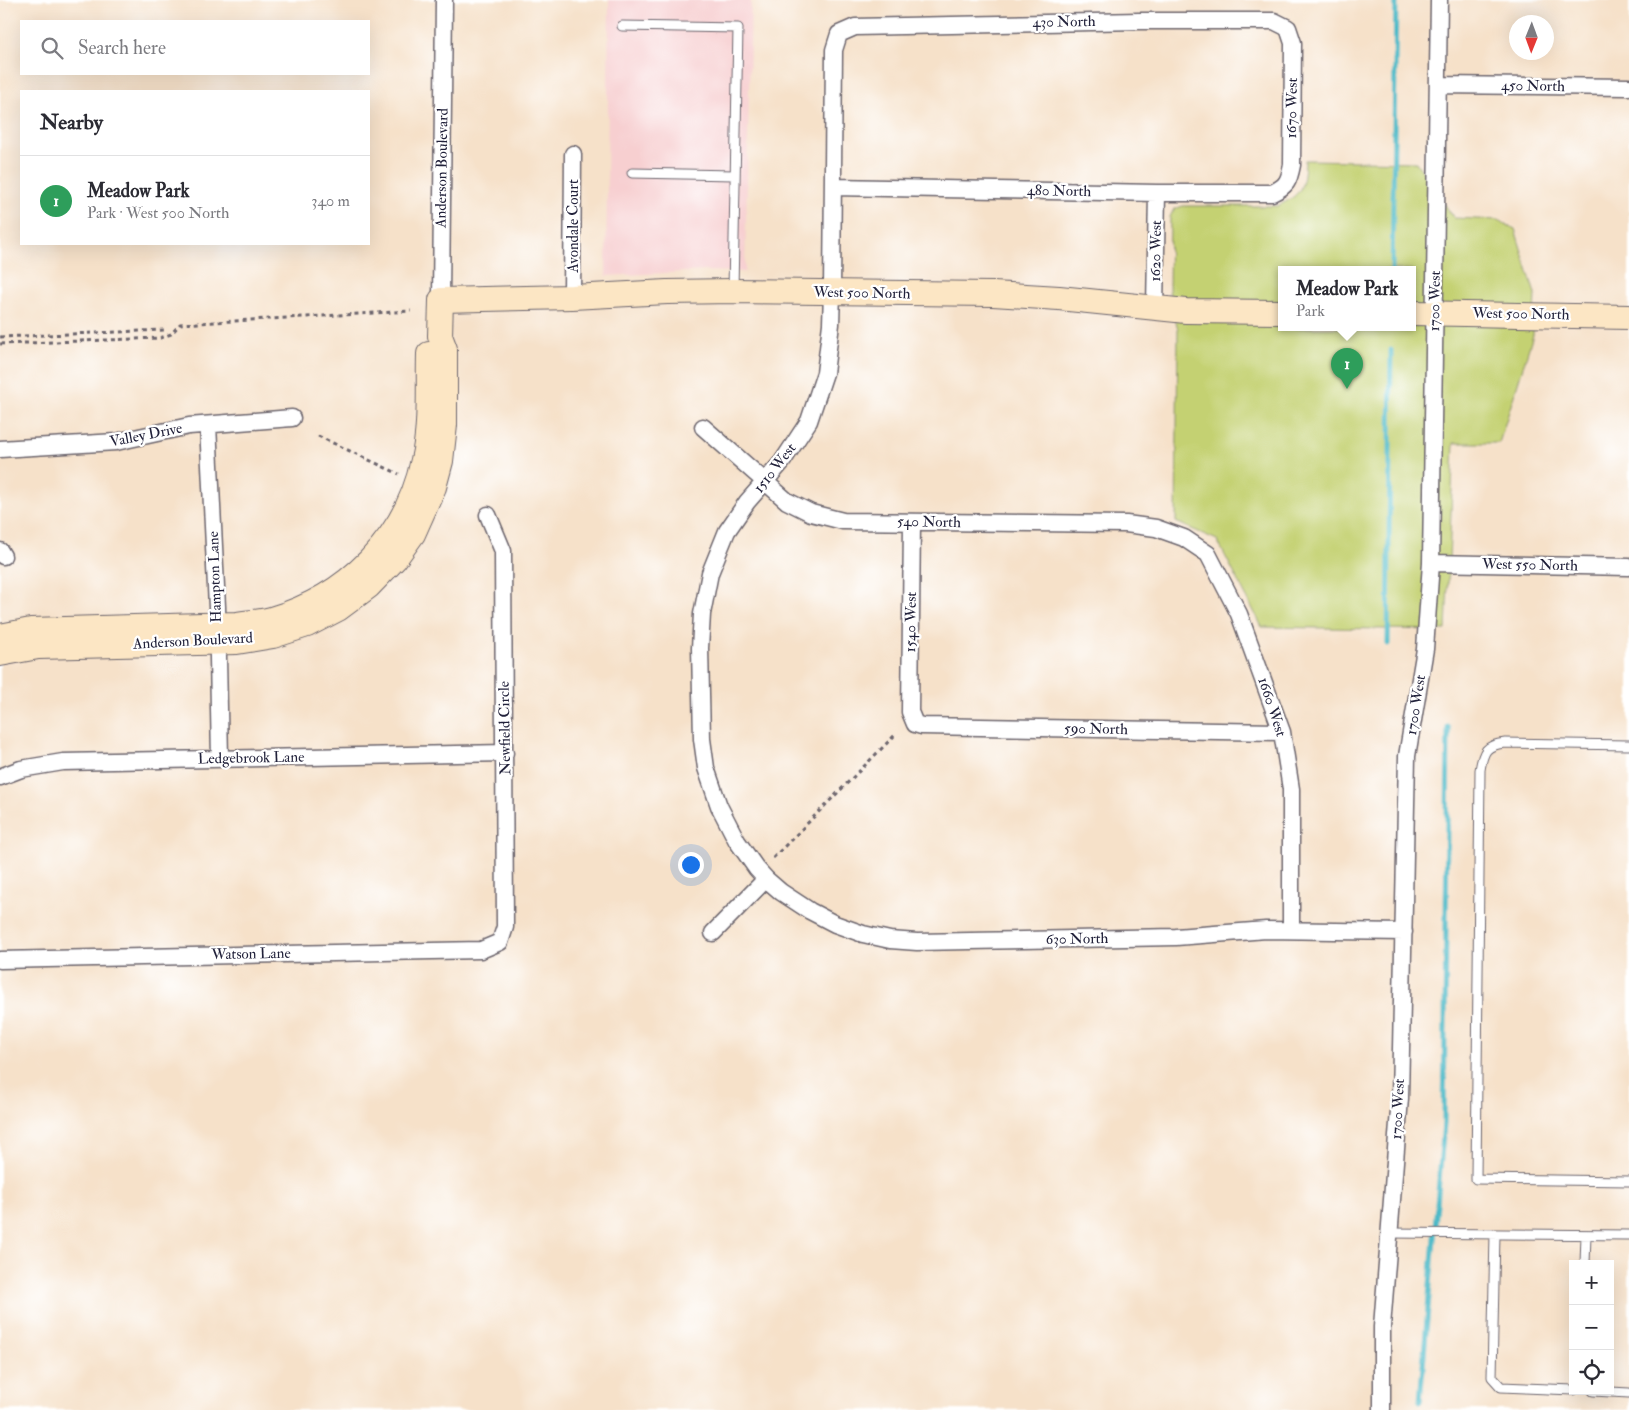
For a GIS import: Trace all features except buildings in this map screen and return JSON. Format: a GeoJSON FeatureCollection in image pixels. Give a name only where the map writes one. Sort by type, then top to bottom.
{"type":"FeatureCollection","features":[{"type":"Feature","properties":{"kind":"street","name":"Anderson Boulevard"},"geometry":{"type":"LineString","coordinates":[[0,636],[30,630],[218,634],[237,642],[273,636],[307,625],[338,609],[369,586],[395,559],[413,534],[434,487],[441,461],[445,425],[445,349],[440,336],[444,0]]}},
{"type":"Feature","properties":{"kind":"street","name":"1700 West"},"geometry":{"type":"LineString","coordinates":[[1382,1410],[1382,1327],[1400,1098],[1407,756],[1425,649],[1431,563],[1423,313],[1438,85],[1440,0]]}},
{"type":"Feature","properties":{"kind":"street","name":"430 North"},"geometry":{"type":"LineString","coordinates":[[839,34],[855,27],[1139,21],[1274,21],[1288,28]]}},
{"type":"Feature","properties":{"kind":"street","name":"1670 West"},"geometry":{"type":"LineString","coordinates":[[1284,188],[1290,176],[1292,165],[1293,43],[1288,28]]}},
{"type":"Feature","properties":{"kind":"street","name":"1510 West"},"geometry":{"type":"LineString","coordinates":[[766,879],[736,841],[719,806],[706,768],[702,739],[700,648],[702,614],[710,573],[726,531],[747,502],[782,462],[809,421],[825,373],[831,324],[832,292],[834,50],[839,34]]}},
{"type":"Feature","properties":{"kind":"street","name":"450 North"},"geometry":{"type":"LineString","coordinates":[[1438,85],[1629,87]]}},
{"type":"Feature","properties":{"kind":"street","name":"Avondale Court"},"geometry":{"type":"LineString","coordinates":[[572,297],[573,154]]}},
{"type":"Feature","properties":{"kind":"street","name":"480 North"},"geometry":{"type":"LineString","coordinates":[[833,187],[1258,194],[1272,193],[1284,188]]}},
{"type":"Feature","properties":{"kind":"street","name":"1620 West"},"geometry":{"type":"LineString","coordinates":[[1155,308],[1157,193]]}},
{"type":"Feature","properties":{"kind":"street","name":"West 500 North"},"geometry":{"type":"LineString","coordinates":[[441,300],[733,290],[993,294],[1059,298],[1186,311],[1278,312]]}},
{"type":"Feature","properties":{"kind":"street","name":"West 500 North"},"geometry":{"type":"LineString","coordinates":[[1423,313],[1629,317]]}},
{"type":"Feature","properties":{"kind":"street","name":"Valley Drive"},"geometry":{"type":"LineString","coordinates":[[0,449],[116,442],[150,436],[178,428],[292,418]]}},
{"type":"Feature","properties":{"kind":"street","name":"Hampton Lane"},"geometry":{"type":"LineString","coordinates":[[208,425],[218,634],[220,758]]}},
{"type":"Feature","properties":{"kind":"street","name":"540 North"},"geometry":{"type":"LineString","coordinates":[[703,427],[787,501],[811,513],[843,521],[1126,524],[1156,528],[1184,538]]}},
{"type":"Feature","properties":{"kind":"street","name":"Newfield Circle"},"geometry":{"type":"LineString","coordinates":[[488,515],[503,551],[506,927],[500,942]]}},
{"type":"Feature","properties":{"kind":"street","name":"1540 West"},"geometry":{"type":"LineString","coordinates":[[912,522],[910,712],[913,721]]}},
{"type":"Feature","properties":{"kind":"street","name":"1660 West"},"geometry":{"type":"LineString","coordinates":[[1184,538],[1208,554],[1239,614],[1282,732],[1291,789],[1291,930]]}},
{"type":"Feature","properties":{"kind":"street","name":"West 550 North"},"geometry":{"type":"LineString","coordinates":[[1431,563],[1629,567]]}},
{"type":"Feature","properties":{"kind":"street","name":"Anderson Boulevard"},"geometry":{"type":"LineString","coordinates":[[0,654],[38,647],[218,634]]}},
{"type":"Feature","properties":{"kind":"street","name":"590 North"},"geometry":{"type":"LineString","coordinates":[[913,721],[915,724],[922,726],[1282,732]]}},
{"type":"Feature","properties":{"kind":"street","name":"Ledgebrook Lane"},"geometry":{"type":"LineString","coordinates":[[0,777],[21,769],[63,762],[505,753]]}},
{"type":"Feature","properties":{"kind":"street","name":"630 North"},"geometry":{"type":"LineString","coordinates":[[766,879],[781,892],[810,911],[835,924],[863,934],[890,940],[917,942],[1176,937],[1291,930],[1404,932]]}},
{"type":"Feature","properties":{"kind":"street"},"geometry":{"type":"LineString","coordinates":[[713,932],[766,879]]}},
{"type":"Feature","properties":{"kind":"street","name":"Watson Lane"},"geometry":{"type":"LineString","coordinates":[[0,960],[481,950],[500,942]]}},
{"type":"Feature","properties":{"kind":"lane"},"geometry":{"type":"LineString","coordinates":[[622,26],[738,28],[733,290]]}},
{"type":"Feature","properties":{"kind":"lane"},"geometry":{"type":"LineString","coordinates":[[632,173],[734,176]]}},
{"type":"Feature","properties":{"kind":"lane"},"geometry":{"type":"LineString","coordinates":[[1629,745],[1505,743],[1493,744],[1482,757],[1480,770],[1476,1178],[1629,1181]]}},
{"type":"Feature","properties":{"kind":"lane"},"geometry":{"type":"LineString","coordinates":[[1390,1233],[1629,1235]]}},
{"type":"Feature","properties":{"kind":"lane"},"geometry":{"type":"LineString","coordinates":[[1495,1234],[1492,1377],[1501,1387],[1569,1390]]}},
{"type":"Feature","properties":{"kind":"lane"},"geometry":{"type":"LineString","coordinates":[[1585,1260],[1586,1235]]}},
{"type":"Feature","properties":{"kind":"lane"},"geometry":{"type":"LineString","coordinates":[[1614,1392],[1629,1393]]}},
{"type":"Feature","properties":{"kind":"path"},"geometry":{"type":"LineString","coordinates":[[0,344],[160,338],[171,334],[180,324],[411,311]]}},
{"type":"Feature","properties":{"kind":"path"},"geometry":{"type":"LineString","coordinates":[[0,337],[164,330]]}},
{"type":"Feature","properties":{"kind":"path"},"geometry":{"type":"LineString","coordinates":[[318,436],[401,476]]}},
{"type":"Feature","properties":{"kind":"path"},"geometry":{"type":"LineString","coordinates":[[773,858],[896,734]]}},
{"type":"Feature","properties":{"kind":"shaded area"},"geometry":{"type":"Polygon","coordinates":[[[609,0],[751,0],[745,272],[705,271],[606,276],[609,0]]]}},
{"type":"Feature","properties":{"kind":"green space"},"geometry":{"type":"Polygon","coordinates":[[[1305,160],[1416,162],[1454,218],[1498,220],[1515,229],[1535,294],[1533,335],[1499,443],[1454,443],[1446,630],[1262,627],[1217,540],[1176,522],[1178,330],[1169,291],[1170,217],[1174,209],[1183,206],[1277,206],[1297,194],[1304,177],[1305,160]]]}},
{"type":"Feature","properties":{"kind":"waterway"},"geometry":{"type":"LineString","coordinates":[[1392,266],[1396,0]]}},
{"type":"Feature","properties":{"kind":"waterway"},"geometry":{"type":"LineString","coordinates":[[1388,644],[1391,350]]}},
{"type":"Feature","properties":{"kind":"waterway"},"geometry":{"type":"LineString","coordinates":[[1420,1401],[1444,1123],[1448,727]]}},
{"type":"Feature","properties":{"kind":"place","name":"Meadow Park"},"geometry":{"type":"Point","coordinates":[1347,389]}}]}
